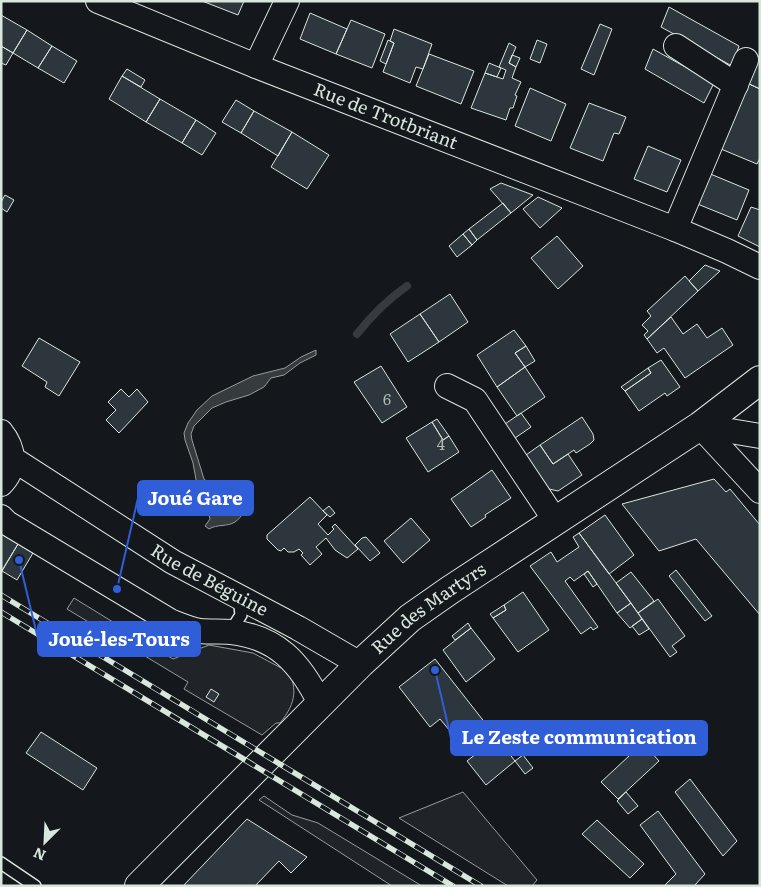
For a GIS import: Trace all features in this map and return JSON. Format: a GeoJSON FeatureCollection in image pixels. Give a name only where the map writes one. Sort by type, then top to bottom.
{"type":"FeatureCollection","features":[{"type":"Feature","properties":{"kind":"main road","name":"Rue des Martyrs"},"geometry":{"type":"LineString","coordinates":[[139,886],[320,703],[410,618],[700,426],[760,380]]}},
{"type":"Feature","properties":{"kind":"street","name":"Rue de Trotbriant"},"geometry":{"type":"LineString","coordinates":[[98,1],[256,66],[675,229],[760,267]]}},
{"type":"Feature","properties":{"kind":"street"},"geometry":{"type":"LineString","coordinates":[[256,66],[287,1]]}},
{"type":"Feature","properties":{"kind":"street"},"geometry":{"type":"LineString","coordinates":[[676,46],[736,85]]}},
{"type":"Feature","properties":{"kind":"street"},"geometry":{"type":"LineString","coordinates":[[675,229],[746,60]]}},
{"type":"Feature","properties":{"kind":"street"},"geometry":{"type":"LineString","coordinates":[[447,386],[475,400],[556,520]]}},
{"type":"Feature","properties":{"kind":"street"},"geometry":{"type":"LineString","coordinates":[[700,426],[760,436]]}},
{"type":"Feature","properties":{"kind":"street"},"geometry":{"type":"LineString","coordinates":[[700,426],[760,491]]}},
{"type":"Feature","properties":{"kind":"street"},"geometry":{"type":"LineString","coordinates":[[1,432],[8,439],[12,449],[13,460],[11,470],[1,484]]}},
{"type":"Feature","properties":{"kind":"street","name":"Rue de Béguine"},"geometry":{"type":"LineString","coordinates":[[13,460],[174,562],[360,664]]}},
{"type":"Feature","properties":{"kind":"street","name":"Rue de Béguine"},"geometry":{"type":"LineString","coordinates":[[1,517],[7,523],[170,621],[201,631],[230,632],[264,640],[285,652],[300,668],[320,703]]}},
{"type":"Feature","properties":{"kind":"lane"},"geometry":{"type":"LineString","coordinates":[[230,632],[241,615],[238,596]]}},
{"type":"Feature","properties":{"kind":"lane"},"geometry":{"type":"LineString","coordinates":[[1,863],[35,886]]}},
{"type":"Feature","properties":{"kind":"shaded area"},"geometry":{"type":"Polygon","coordinates":[[[316,350],[316,355],[300,363],[284,375],[271,378],[264,387],[249,395],[212,408],[194,426],[191,434],[192,440],[204,479],[212,486],[228,484],[235,486],[244,494],[245,500],[244,512],[235,522],[209,529],[205,526],[210,519],[204,496],[197,485],[193,463],[185,440],[184,433],[188,423],[197,410],[212,396],[253,376],[285,368],[316,350]]]}},
{"type":"Feature","properties":{"kind":"shaded area"},"geometry":{"type":"Polygon","coordinates":[[[74,598],[173,659],[209,645],[253,653],[281,668],[285,664],[294,687],[290,708],[280,723],[276,723],[262,735],[184,689],[188,682],[67,609],[74,598]]]}},
{"type":"Feature","properties":{"kind":"shaded area"},"geometry":{"type":"Polygon","coordinates":[[[463,792],[537,880],[532,886],[508,886],[399,818],[463,792]]]}},
{"type":"Feature","properties":{"kind":"shaded area"},"geometry":{"type":"Polygon","coordinates":[[[264,796],[292,815],[318,823],[422,886],[392,886],[259,800],[264,796]]]}},
{"type":"Feature","properties":{"kind":"building"},"geometry":{"type":"Polygon","coordinates":[[[202,1],[244,1],[238,15],[202,1]]]}},
{"type":"Feature","properties":{"kind":"building"},"geometry":{"type":"Polygon","coordinates":[[[669,7],[739,46],[732,66],[661,27],[669,7]]]}},
{"type":"Feature","properties":{"kind":"building"},"geometry":{"type":"Polygon","coordinates":[[[310,13],[347,29],[336,54],[300,39],[310,13]]]}},
{"type":"Feature","properties":{"kind":"building"},"geometry":{"type":"Polygon","coordinates":[[[1,15],[27,30],[13,53],[1,46],[1,15]]]}},
{"type":"Feature","properties":{"kind":"building"},"geometry":{"type":"Polygon","coordinates":[[[351,20],[385,34],[372,68],[336,54],[351,20]]]}},
{"type":"Feature","properties":{"kind":"building"},"geometry":{"type":"Polygon","coordinates":[[[600,24],[612,29],[594,75],[581,69],[600,24]]]}},
{"type":"Feature","properties":{"kind":"building"},"geometry":{"type":"Polygon","coordinates":[[[394,29],[432,44],[423,69],[416,67],[410,83],[383,72],[394,43],[390,41],[394,29]]]}},
{"type":"Feature","properties":{"kind":"building"},"geometry":{"type":"Polygon","coordinates":[[[27,30],[52,46],[38,68],[13,53],[27,30]]]}},
{"type":"Feature","properties":{"kind":"building"},"geometry":{"type":"Polygon","coordinates":[[[388,40],[394,43],[386,64],[380,61],[388,40]]]}},
{"type":"Feature","properties":{"kind":"building"},"geometry":{"type":"Polygon","coordinates":[[[537,40],[547,44],[540,63],[530,59],[537,40]]]}},
{"type":"Feature","properties":{"kind":"building"},"geometry":{"type":"Polygon","coordinates":[[[509,43],[516,47],[509,63],[516,67],[512,78],[521,82],[515,95],[517,96],[513,108],[510,108],[506,120],[471,108],[485,73],[503,79],[506,70],[499,67],[509,43]]]}},
{"type":"Feature","properties":{"kind":"building"},"geometry":{"type":"Polygon","coordinates":[[[1,46],[13,53],[6,65],[1,63],[1,46]]]}},
{"type":"Feature","properties":{"kind":"building"},"geometry":{"type":"Polygon","coordinates":[[[52,46],[77,61],[64,83],[38,68],[52,46]]]}},
{"type":"Feature","properties":{"kind":"building"},"geometry":{"type":"Polygon","coordinates":[[[653,49],[714,83],[704,103],[645,69],[653,49]]]}},
{"type":"Feature","properties":{"kind":"building"},"geometry":{"type":"Polygon","coordinates":[[[429,54],[474,71],[461,104],[416,86],[429,54]]]}},
{"type":"Feature","properties":{"kind":"building"},"geometry":{"type":"Polygon","coordinates":[[[512,55],[520,58],[516,67],[509,63],[512,55]]]}},
{"type":"Feature","properties":{"kind":"building"},"geometry":{"type":"Polygon","coordinates":[[[758,56],[760,57],[760,89],[747,83],[758,56]]]}},
{"type":"Feature","properties":{"kind":"building"},"geometry":{"type":"Polygon","coordinates":[[[489,63],[501,68],[497,77],[485,73],[489,63]]]}},
{"type":"Feature","properties":{"kind":"building"},"geometry":{"type":"Polygon","coordinates":[[[127,69],[145,80],[141,87],[122,76],[127,69]]]}},
{"type":"Feature","properties":{"kind":"building"},"geometry":{"type":"Polygon","coordinates":[[[122,76],[160,99],[146,122],[109,99],[122,76]]]}},
{"type":"Feature","properties":{"kind":"building"},"geometry":{"type":"Polygon","coordinates":[[[747,83],[760,89],[760,158],[757,164],[721,149],[747,83]]]}},
{"type":"Feature","properties":{"kind":"building"},"geometry":{"type":"Polygon","coordinates":[[[530,88],[566,104],[551,141],[515,126],[530,88]]]}},
{"type":"Feature","properties":{"kind":"building"},"geometry":{"type":"Polygon","coordinates":[[[160,99],[196,120],[182,143],[146,122],[160,99]]]}},
{"type":"Feature","properties":{"kind":"building"},"geometry":{"type":"Polygon","coordinates":[[[236,100],[254,111],[241,133],[222,122],[236,100]]]}},
{"type":"Feature","properties":{"kind":"building"},"geometry":{"type":"Polygon","coordinates":[[[589,103],[626,117],[619,134],[614,133],[603,161],[570,148],[589,103]]]}},
{"type":"Feature","properties":{"kind":"building"},"geometry":{"type":"Polygon","coordinates":[[[254,111],[292,132],[278,156],[241,133],[254,111]]]}},
{"type":"Feature","properties":{"kind":"building"},"geometry":{"type":"Polygon","coordinates":[[[196,120],[216,133],[202,155],[182,143],[196,120]]]}},
{"type":"Feature","properties":{"kind":"building"},"geometry":{"type":"Polygon","coordinates":[[[292,132],[329,155],[307,189],[271,167],[292,132]]]}},
{"type":"Feature","properties":{"kind":"building"},"geometry":{"type":"Polygon","coordinates":[[[648,146],[681,160],[667,192],[634,179],[648,146]]]}},
{"type":"Feature","properties":{"kind":"building"},"geometry":{"type":"Polygon","coordinates":[[[708,173],[749,190],[737,220],[695,203],[708,173]]]}},
{"type":"Feature","properties":{"kind":"building"},"geometry":{"type":"Polygon","coordinates":[[[501,183],[533,195],[511,213],[490,189],[501,183]]]}},
{"type":"Feature","properties":{"kind":"building"},"geometry":{"type":"Polygon","coordinates":[[[5,195],[14,200],[7,212],[1,208],[1,202],[5,195]]]}},
{"type":"Feature","properties":{"kind":"building"},"geometry":{"type":"Polygon","coordinates":[[[538,197],[562,208],[540,228],[523,209],[538,197]]]}},
{"type":"Feature","properties":{"kind":"building"},"geometry":{"type":"Polygon","coordinates":[[[503,203],[511,213],[477,240],[469,229],[503,203]]]}},
{"type":"Feature","properties":{"kind":"building"},"geometry":{"type":"Polygon","coordinates":[[[751,207],[760,210],[760,247],[738,236],[751,207]]]}},
{"type":"Feature","properties":{"kind":"building"},"geometry":{"type":"Polygon","coordinates":[[[469,229],[477,240],[472,245],[463,234],[469,229]]]}},
{"type":"Feature","properties":{"kind":"building"},"geometry":{"type":"Polygon","coordinates":[[[463,234],[472,245],[457,257],[449,246],[463,234]]]}},
{"type":"Feature","properties":{"kind":"building"},"geometry":{"type":"Polygon","coordinates":[[[557,236],[583,266],[558,289],[531,258],[557,236]]]}},
{"type":"Feature","properties":{"kind":"building"},"geometry":{"type":"Polygon","coordinates":[[[705,265],[720,271],[698,291],[689,281],[705,265]]]}},
{"type":"Feature","properties":{"kind":"building"},"geometry":{"type":"Polygon","coordinates":[[[685,276],[698,291],[647,339],[644,335],[648,331],[642,325],[651,316],[647,311],[685,276]]]}},
{"type":"Feature","properties":{"kind":"building"},"geometry":{"type":"Polygon","coordinates":[[[450,294],[468,322],[439,342],[420,314],[450,294]]]}},
{"type":"Feature","properties":{"kind":"building"},"geometry":{"type":"Polygon","coordinates":[[[420,314],[439,342],[408,362],[390,334],[420,314]]]}},
{"type":"Feature","properties":{"kind":"building"},"geometry":{"type":"Polygon","coordinates":[[[671,317],[683,334],[697,324],[707,338],[722,328],[733,345],[685,378],[664,348],[657,353],[647,339],[671,317]]]}},
{"type":"Feature","properties":{"kind":"building"},"geometry":{"type":"Polygon","coordinates":[[[514,330],[526,346],[515,353],[525,367],[497,387],[477,355],[514,330]]]}},
{"type":"Feature","properties":{"kind":"building"},"geometry":{"type":"Polygon","coordinates":[[[39,338],[80,362],[59,396],[45,387],[47,382],[22,366],[39,338]]]}},
{"type":"Feature","properties":{"kind":"building"},"geometry":{"type":"Polygon","coordinates":[[[526,346],[535,361],[525,367],[515,353],[526,346]]]}},
{"type":"Feature","properties":{"kind":"building"},"geometry":{"type":"Polygon","coordinates":[[[661,360],[680,387],[667,396],[665,393],[639,411],[625,391],[651,373],[648,368],[661,360]]]}},
{"type":"Feature","properties":{"kind":"building"},"geometry":{"type":"Polygon","coordinates":[[[381,366],[407,407],[382,423],[354,382],[381,366]]]}},
{"type":"Feature","properties":{"kind":"building"},"geometry":{"type":"Polygon","coordinates":[[[525,367],[545,397],[517,416],[497,387],[525,367]]]}},
{"type":"Feature","properties":{"kind":"building"},"geometry":{"type":"Polygon","coordinates":[[[648,368],[651,373],[625,391],[621,387],[648,368]]]}},
{"type":"Feature","properties":{"kind":"building"},"geometry":{"type":"Polygon","coordinates":[[[121,389],[129,397],[137,389],[148,402],[119,433],[106,420],[116,410],[108,402],[121,389]]]}},
{"type":"Feature","properties":{"kind":"building"},"geometry":{"type":"Polygon","coordinates":[[[521,413],[531,427],[515,438],[505,424],[521,413]]]}},
{"type":"Feature","properties":{"kind":"building"},"geometry":{"type":"Polygon","coordinates":[[[582,417],[593,434],[594,440],[576,453],[574,450],[553,464],[540,445],[582,417]]]}},
{"type":"Feature","properties":{"kind":"building"},"geometry":{"type":"Polygon","coordinates":[[[437,419],[449,436],[443,440],[432,422],[437,419]]]}},
{"type":"Feature","properties":{"kind":"building"},"geometry":{"type":"Polygon","coordinates":[[[432,422],[443,440],[449,436],[459,452],[428,472],[406,438],[432,422]]]}},
{"type":"Feature","properties":{"kind":"building"},"geometry":{"type":"Polygon","coordinates":[[[540,445],[553,464],[568,454],[582,475],[558,491],[549,489],[526,455],[540,445]]]}},
{"type":"Feature","properties":{"kind":"building"},"geometry":{"type":"Polygon","coordinates":[[[492,470],[511,498],[471,527],[451,499],[492,470]]]}},
{"type":"Feature","properties":{"kind":"building"},"geometry":{"type":"Polygon","coordinates":[[[714,479],[726,492],[730,489],[760,525],[760,615],[696,539],[659,551],[622,504],[714,479]]]}},
{"type":"Feature","properties":{"kind":"building"},"geometry":{"type":"Polygon","coordinates":[[[310,497],[327,515],[318,524],[328,535],[334,529],[332,527],[335,524],[358,549],[347,558],[335,550],[326,538],[316,547],[322,554],[310,565],[301,555],[303,553],[299,549],[294,552],[288,552],[284,548],[281,551],[267,539],[267,535],[310,497]]]}},
{"type":"Feature","properties":{"kind":"building"},"geometry":{"type":"Polygon","coordinates":[[[329,506],[335,513],[330,517],[323,511],[329,506]]]}},
{"type":"Feature","properties":{"kind":"building"},"geometry":{"type":"Polygon","coordinates":[[[605,515],[634,555],[609,574],[579,533],[605,515]]]}},
{"type":"Feature","properties":{"kind":"building"},"geometry":{"type":"Polygon","coordinates":[[[411,518],[430,540],[403,563],[384,541],[411,518]]]}},
{"type":"Feature","properties":{"kind":"building"},"geometry":{"type":"Polygon","coordinates":[[[579,533],[631,603],[617,613],[588,571],[574,581],[570,577],[565,581],[598,627],[593,630],[591,627],[581,634],[530,566],[551,552],[557,562],[579,547],[573,537],[579,533]]]}},
{"type":"Feature","properties":{"kind":"building"},"geometry":{"type":"Polygon","coordinates":[[[1,534],[18,544],[1,572],[1,534]]]}},
{"type":"Feature","properties":{"kind":"building"},"geometry":{"type":"Polygon","coordinates":[[[366,537],[380,553],[370,561],[355,545],[362,538],[366,537]]]}},
{"type":"Feature","properties":{"kind":"building"},"geometry":{"type":"Polygon","coordinates":[[[18,544],[33,553],[17,580],[2,571],[18,544]]]}},
{"type":"Feature","properties":{"kind":"building"},"geometry":{"type":"Polygon","coordinates":[[[676,570],[712,616],[705,621],[669,576],[676,570]]]}},
{"type":"Feature","properties":{"kind":"building"},"geometry":{"type":"Polygon","coordinates":[[[588,571],[597,584],[593,587],[584,574],[588,571]]]}},
{"type":"Feature","properties":{"kind":"building"},"geometry":{"type":"Polygon","coordinates":[[[631,572],[654,601],[638,613],[616,583],[631,572]]]}},
{"type":"Feature","properties":{"kind":"building"},"geometry":{"type":"Polygon","coordinates":[[[523,592],[549,630],[518,652],[493,618],[506,610],[504,605],[523,592]]]}},
{"type":"Feature","properties":{"kind":"building"},"geometry":{"type":"Polygon","coordinates":[[[658,599],[685,636],[672,646],[677,652],[670,657],[638,613],[658,599]]]}},
{"type":"Feature","properties":{"kind":"building"},"geometry":{"type":"Polygon","coordinates":[[[631,603],[642,619],[630,628],[617,613],[631,603]]]}},
{"type":"Feature","properties":{"kind":"building"},"geometry":{"type":"Polygon","coordinates":[[[504,605],[506,610],[493,618],[490,614],[504,605]]]}},
{"type":"Feature","properties":{"kind":"building"},"geometry":{"type":"Polygon","coordinates":[[[642,619],[649,629],[639,635],[632,626],[642,619]]]}},
{"type":"Feature","properties":{"kind":"building"},"geometry":{"type":"Polygon","coordinates":[[[468,623],[471,628],[455,640],[452,636],[468,623]]]}},
{"type":"Feature","properties":{"kind":"building"},"geometry":{"type":"Polygon","coordinates":[[[471,628],[495,659],[466,682],[443,650],[471,628]]]}},
{"type":"Feature","properties":{"kind":"building"},"geometry":{"type":"Polygon","coordinates":[[[435,659],[515,761],[486,785],[467,761],[476,754],[466,742],[471,738],[459,724],[450,731],[440,719],[430,727],[399,687],[435,659]]]}},
{"type":"Feature","properties":{"kind":"building"},"geometry":{"type":"Polygon","coordinates":[[[211,689],[219,694],[214,702],[206,697],[211,689]]]}},
{"type":"Feature","properties":{"kind":"building"},"geometry":{"type":"Polygon","coordinates":[[[41,732],[97,768],[83,790],[26,753],[41,732]]]}},
{"type":"Feature","properties":{"kind":"building"},"geometry":{"type":"Polygon","coordinates":[[[643,743],[659,761],[618,799],[601,782],[643,743]]]}},
{"type":"Feature","properties":{"kind":"building"},"geometry":{"type":"Polygon","coordinates":[[[523,755],[533,768],[525,774],[515,761],[523,755]]]}},
{"type":"Feature","properties":{"kind":"building"},"geometry":{"type":"Polygon","coordinates":[[[690,779],[737,841],[723,856],[675,792],[690,779]]]}},
{"type":"Feature","properties":{"kind":"building"},"geometry":{"type":"Polygon","coordinates":[[[626,792],[638,806],[628,814],[617,801],[626,792]]]}},
{"type":"Feature","properties":{"kind":"building"},"geometry":{"type":"Polygon","coordinates":[[[658,811],[705,874],[694,886],[664,886],[676,874],[640,825],[658,811]]]}},
{"type":"Feature","properties":{"kind":"building"},"geometry":{"type":"Polygon","coordinates":[[[247,819],[307,857],[291,873],[279,861],[255,886],[183,886],[247,819]]]}},
{"type":"Feature","properties":{"kind":"building"},"geometry":{"type":"Polygon","coordinates":[[[597,820],[644,864],[630,878],[582,834],[597,820]]]}},
{"type":"Feature","properties":{"kind":"waterway"},"geometry":{"type":"LineString","coordinates":[[357,334],[380,308],[407,286]]}},
{"type":"Feature","properties":{"kind":"railway"},"geometry":{"type":"LineString","coordinates":[[1,595],[481,886]]}},
{"type":"Feature","properties":{"kind":"railway"},"geometry":{"type":"LineString","coordinates":[[1,612],[453,886]]}},
{"type":"Feature","properties":{"kind":"place","name":"Joué-les-Tours"},"geometry":{"type":"Point","coordinates":[19,560]}},
{"type":"Feature","properties":{"kind":"place","name":"Joué Gare"},"geometry":{"type":"Point","coordinates":[117,589]}},
{"type":"Feature","properties":{"kind":"place","name":"Le Zeste communication"},"geometry":{"type":"Point","coordinates":[435,670]}}]}
